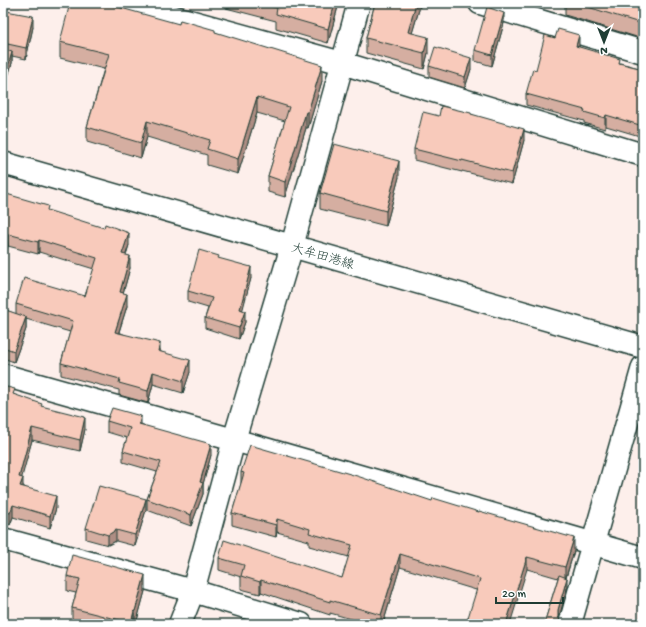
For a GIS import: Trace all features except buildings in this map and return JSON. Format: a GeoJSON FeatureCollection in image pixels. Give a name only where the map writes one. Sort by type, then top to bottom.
{"type":"FeatureCollection","features":[{"type":"Feature","properties":{"kind":"street"},"geometry":{"type":"LineString","coordinates":[[124,3],[342,63],[643,155]]}},
{"type":"Feature","properties":{"kind":"street"},"geometry":{"type":"LineString","coordinates":[[180,624],[193,591],[234,440],[292,246],[359,3]]}},
{"type":"Feature","properties":{"kind":"street"},"geometry":{"type":"LineString","coordinates":[[480,3],[643,52]]}},
{"type":"Feature","properties":{"kind":"street","name":"大牟田港線"},"geometry":{"type":"LineString","coordinates":[[3,163],[643,346]]}},
{"type":"Feature","properties":{"kind":"street"},"geometry":{"type":"LineString","coordinates":[[570,624],[643,367]]}},
{"type":"Feature","properties":{"kind":"street"},"geometry":{"type":"LineString","coordinates":[[3,374],[643,558]]}},
{"type":"Feature","properties":{"kind":"street"},"geometry":{"type":"LineString","coordinates":[[3,538],[193,591],[302,624]]}}]}
